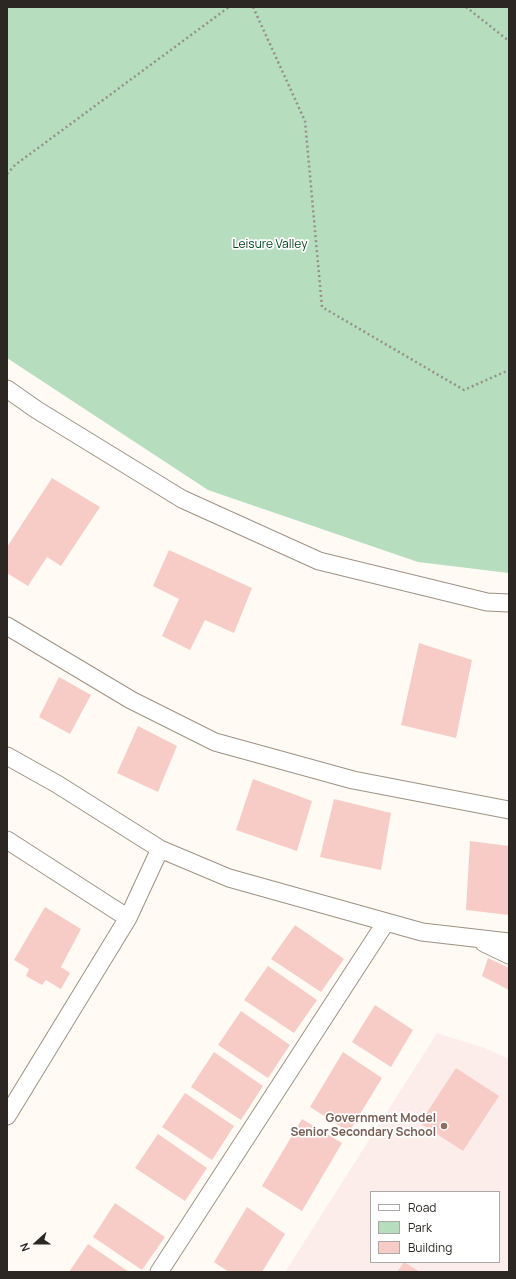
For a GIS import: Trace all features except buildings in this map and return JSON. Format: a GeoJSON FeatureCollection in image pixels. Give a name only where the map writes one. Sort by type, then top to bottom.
{"type":"FeatureCollection","features":[{"type":"Feature","properties":{"kind":"street"},"geometry":{"type":"LineString","coordinates":[[7,389],[37,410],[182,499],[320,561],[487,602],[509,603]]}},
{"type":"Feature","properties":{"kind":"street"},"geometry":{"type":"LineString","coordinates":[[7,626],[130,700],[215,742],[353,780],[509,810]]}},
{"type":"Feature","properties":{"kind":"street"},"geometry":{"type":"LineString","coordinates":[[7,756],[57,784],[160,849],[229,878],[422,932],[509,942]]}},
{"type":"Feature","properties":{"kind":"street"},"geometry":{"type":"LineString","coordinates":[[7,840],[128,918]]}},
{"type":"Feature","properties":{"kind":"street"},"geometry":{"type":"LineString","coordinates":[[7,1116],[128,918],[160,849]]}},
{"type":"Feature","properties":{"kind":"street"},"geometry":{"type":"LineString","coordinates":[[159,1272],[386,922]]}},
{"type":"Feature","properties":{"kind":"street"},"geometry":{"type":"LineString","coordinates":[[473,938],[509,955]]}},
{"type":"Feature","properties":{"kind":"path"},"geometry":{"type":"LineString","coordinates":[[7,174],[15,165],[229,7]]}},
{"type":"Feature","properties":{"kind":"path"},"geometry":{"type":"LineString","coordinates":[[252,7],[306,121],[322,307],[464,390],[509,370]]}},
{"type":"Feature","properties":{"kind":"path"},"geometry":{"type":"LineString","coordinates":[[466,7],[509,41]]}},
{"type":"Feature","properties":{"kind":"shaded area","name":"Government Model Senior Secondary School"},"geometry":{"type":"Polygon","coordinates":[[[437,1033],[485,1048],[509,1059],[509,1272],[285,1272],[437,1033]]]}},
{"type":"Feature","properties":{"kind":"green space","name":"Leisure Valley"},"geometry":{"type":"Polygon","coordinates":[[[7,7],[509,7],[509,573],[418,562],[208,490],[7,358],[7,7]]]}},
{"type":"Feature","properties":{"kind":"place","name":"Government Model Senior Secondary School"},"geometry":{"type":"Point","coordinates":[444,1126]}}]}
